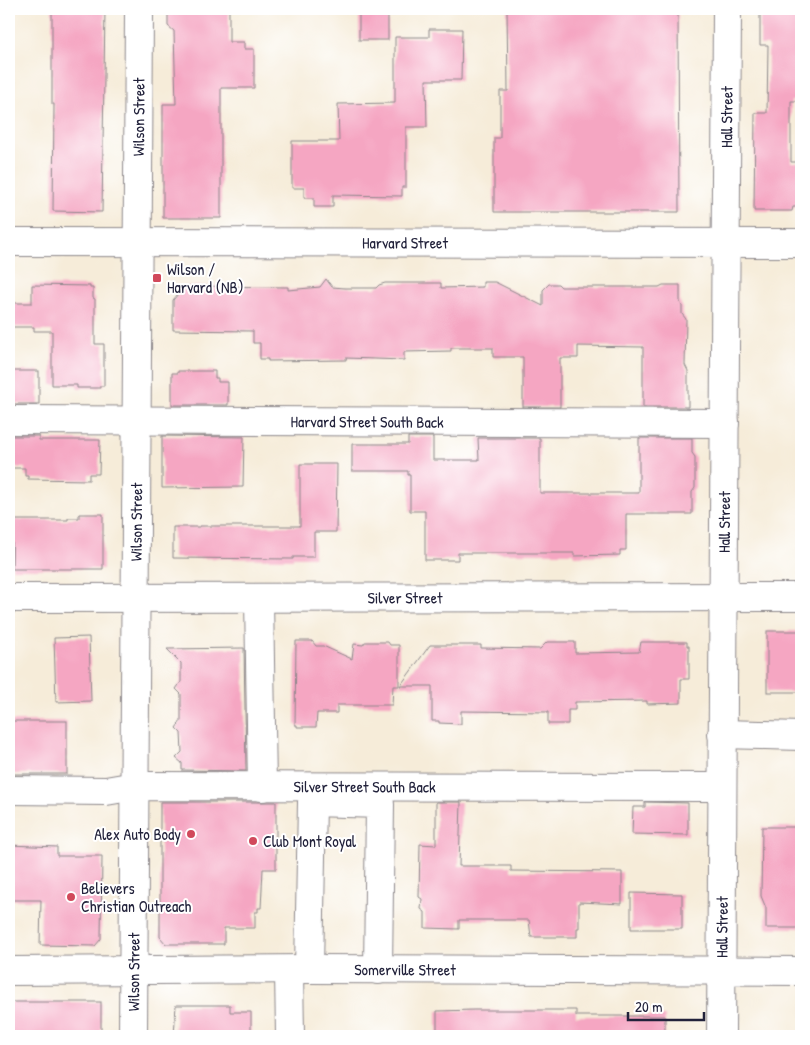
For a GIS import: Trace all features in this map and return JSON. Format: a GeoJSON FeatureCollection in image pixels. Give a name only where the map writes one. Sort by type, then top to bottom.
{"type":"FeatureCollection","features":[{"type":"Feature","properties":{"kind":"street","name":"Wilson Street"},"geometry":{"type":"LineString","coordinates":[[132,1036],[139,9]]}},
{"type":"Feature","properties":{"kind":"street","name":"Hall Street"},"geometry":{"type":"LineString","coordinates":[[720,1036],[727,9]]}},
{"type":"Feature","properties":{"kind":"street","name":"Harvard Street"},"geometry":{"type":"LineString","coordinates":[[9,242],[801,242]]}},
{"type":"Feature","properties":{"kind":"street","name":"Harvard Street South Back"},"geometry":{"type":"LineString","coordinates":[[9,420],[725,423]]}},
{"type":"Feature","properties":{"kind":"street","name":"Silver Street"},"geometry":{"type":"LineString","coordinates":[[9,598],[801,597]]}},
{"type":"Feature","properties":{"kind":"street"},"geometry":{"type":"LineString","coordinates":[[259,598],[262,786]]}},
{"type":"Feature","properties":{"kind":"street"},"geometry":{"type":"LineString","coordinates":[[722,734],[801,736]]}},
{"type":"Feature","properties":{"kind":"street","name":"Silver Street South Back"},"geometry":{"type":"LineString","coordinates":[[9,790],[106,791],[134,786],[722,787]]}},
{"type":"Feature","properties":{"kind":"street"},"geometry":{"type":"LineString","coordinates":[[290,1036],[299,970],[312,802],[380,804],[378,970]]}},
{"type":"Feature","properties":{"kind":"street","name":"Somerville Street"},"geometry":{"type":"LineString","coordinates":[[9,971],[801,970]]}},
{"type":"Feature","properties":{"kind":"building"},"geometry":{"type":"Polygon","coordinates":[[[52,9],[105,9],[102,212],[53,211],[54,104],[52,104],[52,9]]]}},
{"type":"Feature","properties":{"kind":"building"},"geometry":{"type":"Polygon","coordinates":[[[168,9],[229,9],[229,42],[244,42],[244,49],[254,49],[254,88],[221,88],[221,218],[163,218],[163,104],[176,104],[174,31],[168,26],[168,9]]]}},
{"type":"Feature","properties":{"kind":"building"},"geometry":{"type":"Polygon","coordinates":[[[507,9],[678,9],[679,212],[494,212],[494,138],[500,138],[500,91],[508,91],[507,9]]]}},
{"type":"Feature","properties":{"kind":"building"},"geometry":{"type":"Polygon","coordinates":[[[760,9],[801,9],[801,101],[791,101],[791,162],[801,162],[801,207],[793,207],[792,211],[754,211],[755,113],[767,113],[768,45],[760,45],[760,9]]]}},
{"type":"Feature","properties":{"kind":"building"},"geometry":{"type":"Polygon","coordinates":[[[359,12],[388,12],[388,40],[359,40],[359,12]]]}},
{"type":"Feature","properties":{"kind":"building"},"geometry":{"type":"Polygon","coordinates":[[[429,29],[462,29],[461,80],[426,80],[427,127],[406,127],[406,187],[402,187],[402,196],[333,195],[333,207],[314,207],[314,198],[304,198],[304,188],[292,188],[292,141],[339,141],[338,104],[395,103],[395,37],[429,37],[429,29]]]}},
{"type":"Feature","properties":{"kind":"building"},"geometry":{"type":"Polygon","coordinates":[[[326,279],[332,287],[345,288],[376,288],[385,283],[441,283],[441,288],[483,287],[483,282],[495,282],[543,306],[543,290],[549,284],[558,284],[561,287],[659,287],[663,285],[680,285],[682,314],[686,319],[685,365],[688,371],[688,407],[643,407],[643,347],[578,346],[578,358],[560,358],[560,407],[523,407],[523,357],[493,357],[493,348],[451,348],[451,351],[404,352],[404,360],[346,358],[346,360],[268,361],[268,359],[260,359],[260,343],[253,343],[253,331],[173,330],[173,300],[185,286],[288,287],[288,290],[320,287],[326,279]]]}},
{"type":"Feature","properties":{"kind":"building"},"geometry":{"type":"Polygon","coordinates":[[[32,285],[90,286],[90,288],[93,288],[93,298],[95,299],[95,344],[104,344],[104,386],[100,386],[100,388],[77,388],[77,385],[52,385],[52,331],[34,331],[34,327],[9,327],[9,303],[32,303],[32,285]]]}},
{"type":"Feature","properties":{"kind":"building"},"geometry":{"type":"Polygon","coordinates":[[[9,371],[39,371],[39,404],[9,404],[9,371]]]}},
{"type":"Feature","properties":{"kind":"building"},"geometry":{"type":"Polygon","coordinates":[[[178,371],[215,371],[215,378],[218,378],[218,382],[228,382],[228,405],[172,405],[172,373],[178,373],[178,371]]]}},
{"type":"Feature","properties":{"kind":"building"},"geometry":{"type":"Polygon","coordinates":[[[9,436],[39,436],[39,440],[100,440],[99,474],[89,474],[89,480],[28,479],[28,476],[25,476],[25,468],[9,468],[9,436]]]}},
{"type":"Feature","properties":{"kind":"building"},"geometry":{"type":"Polygon","coordinates":[[[162,436],[244,437],[243,487],[162,488],[162,436]]]}},
{"type":"Feature","properties":{"kind":"building"},"geometry":{"type":"Polygon","coordinates":[[[408,437],[433,437],[433,460],[479,460],[478,438],[540,438],[540,493],[639,493],[639,438],[692,438],[692,453],[695,457],[695,488],[692,492],[692,514],[626,514],[626,550],[620,550],[620,555],[574,556],[574,553],[458,553],[458,560],[425,560],[425,511],[410,511],[410,475],[408,475],[408,471],[352,471],[352,444],[408,444],[408,437]]]}},
{"type":"Feature","properties":{"kind":"building"},"geometry":{"type":"Polygon","coordinates":[[[300,464],[337,464],[336,532],[314,532],[314,557],[293,557],[293,559],[173,558],[173,527],[300,526],[300,464]]]}},
{"type":"Feature","properties":{"kind":"building"},"geometry":{"type":"Polygon","coordinates":[[[79,514],[103,514],[103,569],[12,569],[13,520],[68,520],[68,518],[79,518],[79,514]]]}},
{"type":"Feature","properties":{"kind":"building"},"geometry":{"type":"Polygon","coordinates":[[[767,631],[801,631],[801,692],[767,692],[767,631]]]}},
{"type":"Feature","properties":{"kind":"building"},"geometry":{"type":"Polygon","coordinates":[[[89,637],[91,701],[56,702],[54,638],[89,637]]]}},
{"type":"Feature","properties":{"kind":"building"},"geometry":{"type":"Polygon","coordinates":[[[296,641],[312,641],[316,646],[323,646],[352,659],[354,644],[363,645],[365,642],[388,642],[390,645],[399,645],[399,686],[393,686],[392,705],[337,705],[337,713],[317,713],[316,727],[297,727],[295,725],[296,641]]]}},
{"type":"Feature","properties":{"kind":"building"},"geometry":{"type":"Polygon","coordinates":[[[547,642],[575,642],[575,653],[639,652],[641,642],[687,642],[687,646],[689,646],[689,679],[681,679],[681,703],[647,704],[647,701],[575,702],[575,710],[568,710],[568,724],[548,724],[548,712],[461,711],[461,724],[439,723],[439,721],[432,721],[432,686],[400,686],[430,645],[481,645],[481,648],[540,649],[547,642]]]}},
{"type":"Feature","properties":{"kind":"building"},"geometry":{"type":"Polygon","coordinates":[[[244,648],[246,771],[182,770],[182,763],[176,758],[182,752],[181,733],[176,728],[181,721],[181,694],[176,689],[181,682],[181,663],[167,649],[244,648]]]}},
{"type":"Feature","properties":{"kind":"building"},"geometry":{"type":"Polygon","coordinates":[[[9,721],[67,721],[67,774],[9,774],[9,721]]]}},
{"type":"Feature","properties":{"kind":"building"},"geometry":{"type":"Polygon","coordinates":[[[160,802],[276,802],[276,869],[263,869],[261,908],[258,908],[258,912],[255,912],[255,928],[224,928],[224,944],[166,944],[160,937],[160,802]]]}},
{"type":"Feature","properties":{"kind":"building"},"geometry":{"type":"Polygon","coordinates":[[[436,802],[461,802],[459,866],[511,866],[511,871],[622,872],[622,904],[579,902],[577,937],[531,937],[529,920],[459,920],[459,929],[425,928],[425,912],[421,909],[422,899],[419,897],[420,844],[436,845],[436,802]]]}},
{"type":"Feature","properties":{"kind":"building"},"geometry":{"type":"Polygon","coordinates":[[[645,802],[688,803],[688,835],[632,834],[633,807],[645,807],[645,802]]]}},
{"type":"Feature","properties":{"kind":"building"},"geometry":{"type":"Polygon","coordinates":[[[762,827],[801,827],[801,928],[766,928],[766,908],[761,896],[762,827]]]}},
{"type":"Feature","properties":{"kind":"building","name":"Believers Christian Outreach"},"geometry":{"type":"Polygon","coordinates":[[[9,845],[57,847],[57,856],[102,856],[101,939],[95,946],[40,945],[41,900],[12,900],[12,894],[9,894],[9,845]]]}},
{"type":"Feature","properties":{"kind":"building"},"geometry":{"type":"Polygon","coordinates":[[[631,893],[682,894],[682,929],[631,929],[631,893]]]}},
{"type":"Feature","properties":{"kind":"building"},"geometry":{"type":"Polygon","coordinates":[[[9,1002],[101,1002],[101,1036],[9,1036],[9,1002]]]}},
{"type":"Feature","properties":{"kind":"building"},"geometry":{"type":"Polygon","coordinates":[[[176,1005],[230,1005],[230,1012],[251,1012],[251,1036],[174,1036],[176,1005]]]}},
{"type":"Feature","properties":{"kind":"building"},"geometry":{"type":"Polygon","coordinates":[[[576,1010],[576,1016],[665,1016],[665,1036],[437,1036],[437,1011],[576,1010]]]}},
{"type":"Feature","properties":{"kind":"place","name":"Wilson / Harvard (NB)"},"geometry":{"type":"Point","coordinates":[157,278]}},
{"type":"Feature","properties":{"kind":"place","name":"Alex Auto Body"},"geometry":{"type":"Point","coordinates":[191,834]}},
{"type":"Feature","properties":{"kind":"place","name":"Club Mont Royal"},"geometry":{"type":"Point","coordinates":[253,841]}},
{"type":"Feature","properties":{"kind":"place","name":"Believers Christian Outreach"},"geometry":{"type":"Point","coordinates":[71,897]}}]}
